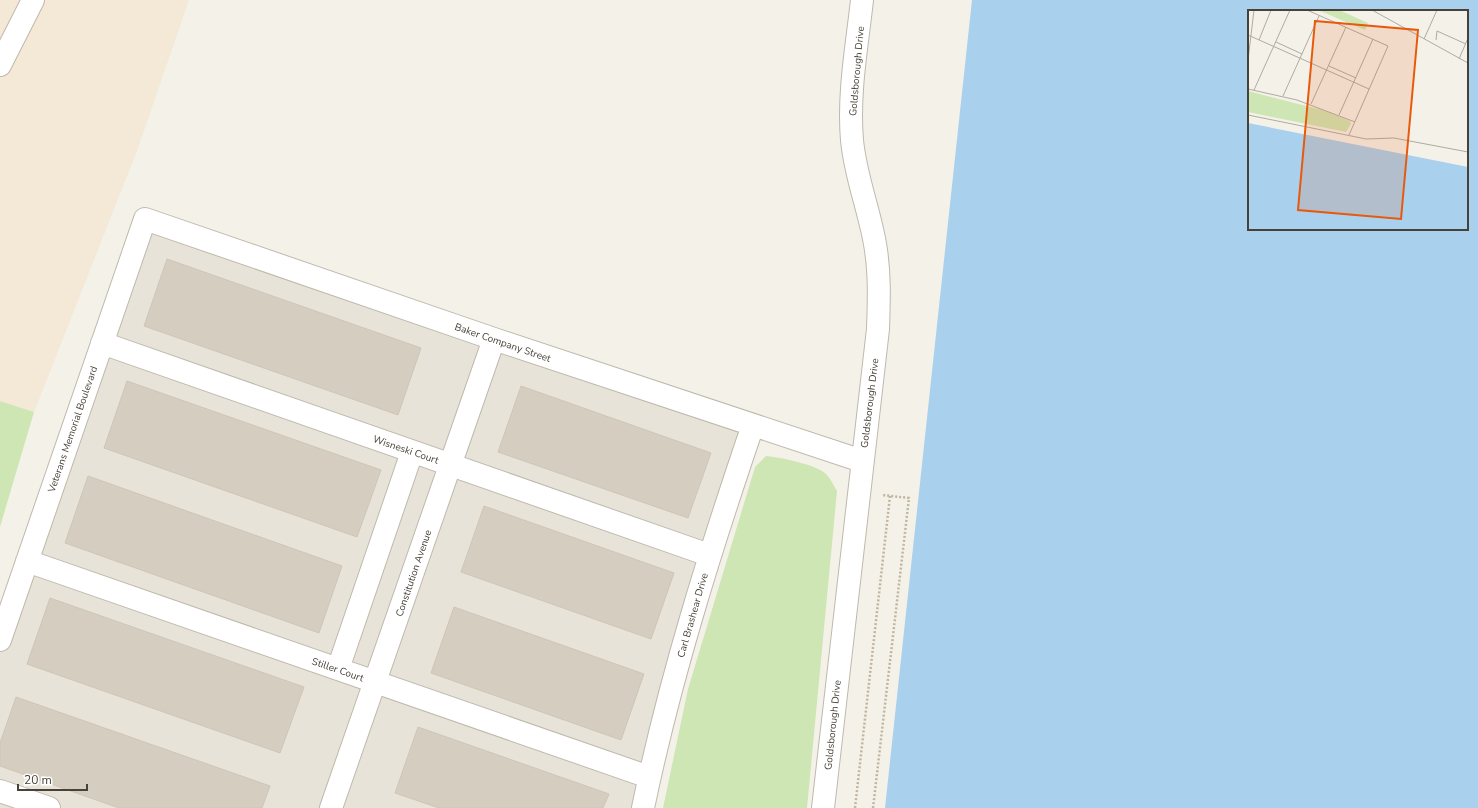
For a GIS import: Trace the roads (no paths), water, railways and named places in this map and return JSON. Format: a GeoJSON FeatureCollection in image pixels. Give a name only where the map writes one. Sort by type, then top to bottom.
{"type":"FeatureCollection","features":[{"type":"Feature","properties":{"kind":"street"},"geometry":{"type":"LineString","coordinates":[[0,65],[33,0]]}},
{"type":"Feature","properties":{"kind":"street","name":"Goldsborough Drive"},"geometry":{"type":"LineString","coordinates":[[823,808],[876,349],[878,308],[875,245],[855,157],[851,125],[852,91],[862,0]]}},
{"type":"Feature","properties":{"kind":"street","name":"Baker Company Street"},"geometry":{"type":"LineString","coordinates":[[145,219],[494,339],[862,461]]}},
{"type":"Feature","properties":{"kind":"street","name":"Veterans Memorial Boulevard"},"geometry":{"type":"LineString","coordinates":[[0,640],[145,219]]}},
{"type":"Feature","properties":{"kind":"street","name":"Constitution Avenue"},"geometry":{"type":"LineString","coordinates":[[331,808],[494,339]]}},
{"type":"Feature","properties":{"kind":"street","name":"Wisneski Court"},"geometry":{"type":"LineString","coordinates":[[102,343],[709,555]]}},
{"type":"Feature","properties":{"kind":"street","name":"Carl Brashear Drive"},"geometry":{"type":"LineString","coordinates":[[642,808],[680,658],[709,555],[753,426]]}},
{"type":"Feature","properties":{"kind":"street"},"geometry":{"type":"LineString","coordinates":[[338,669],[412,452]]}},
{"type":"Feature","properties":{"kind":"street","name":"Stiller Court"},"geometry":{"type":"LineString","coordinates":[[27,561],[649,776]]}},
{"type":"Feature","properties":{"kind":"street"},"geometry":{"type":"LineString","coordinates":[[0,791],[49,808]]}},
{"type":"Feature","properties":{"kind":"water"},"geometry":{"type":"Polygon","coordinates":[[[972,0],[1478,0],[1478,808],[885,808],[972,0]]]}}]}
